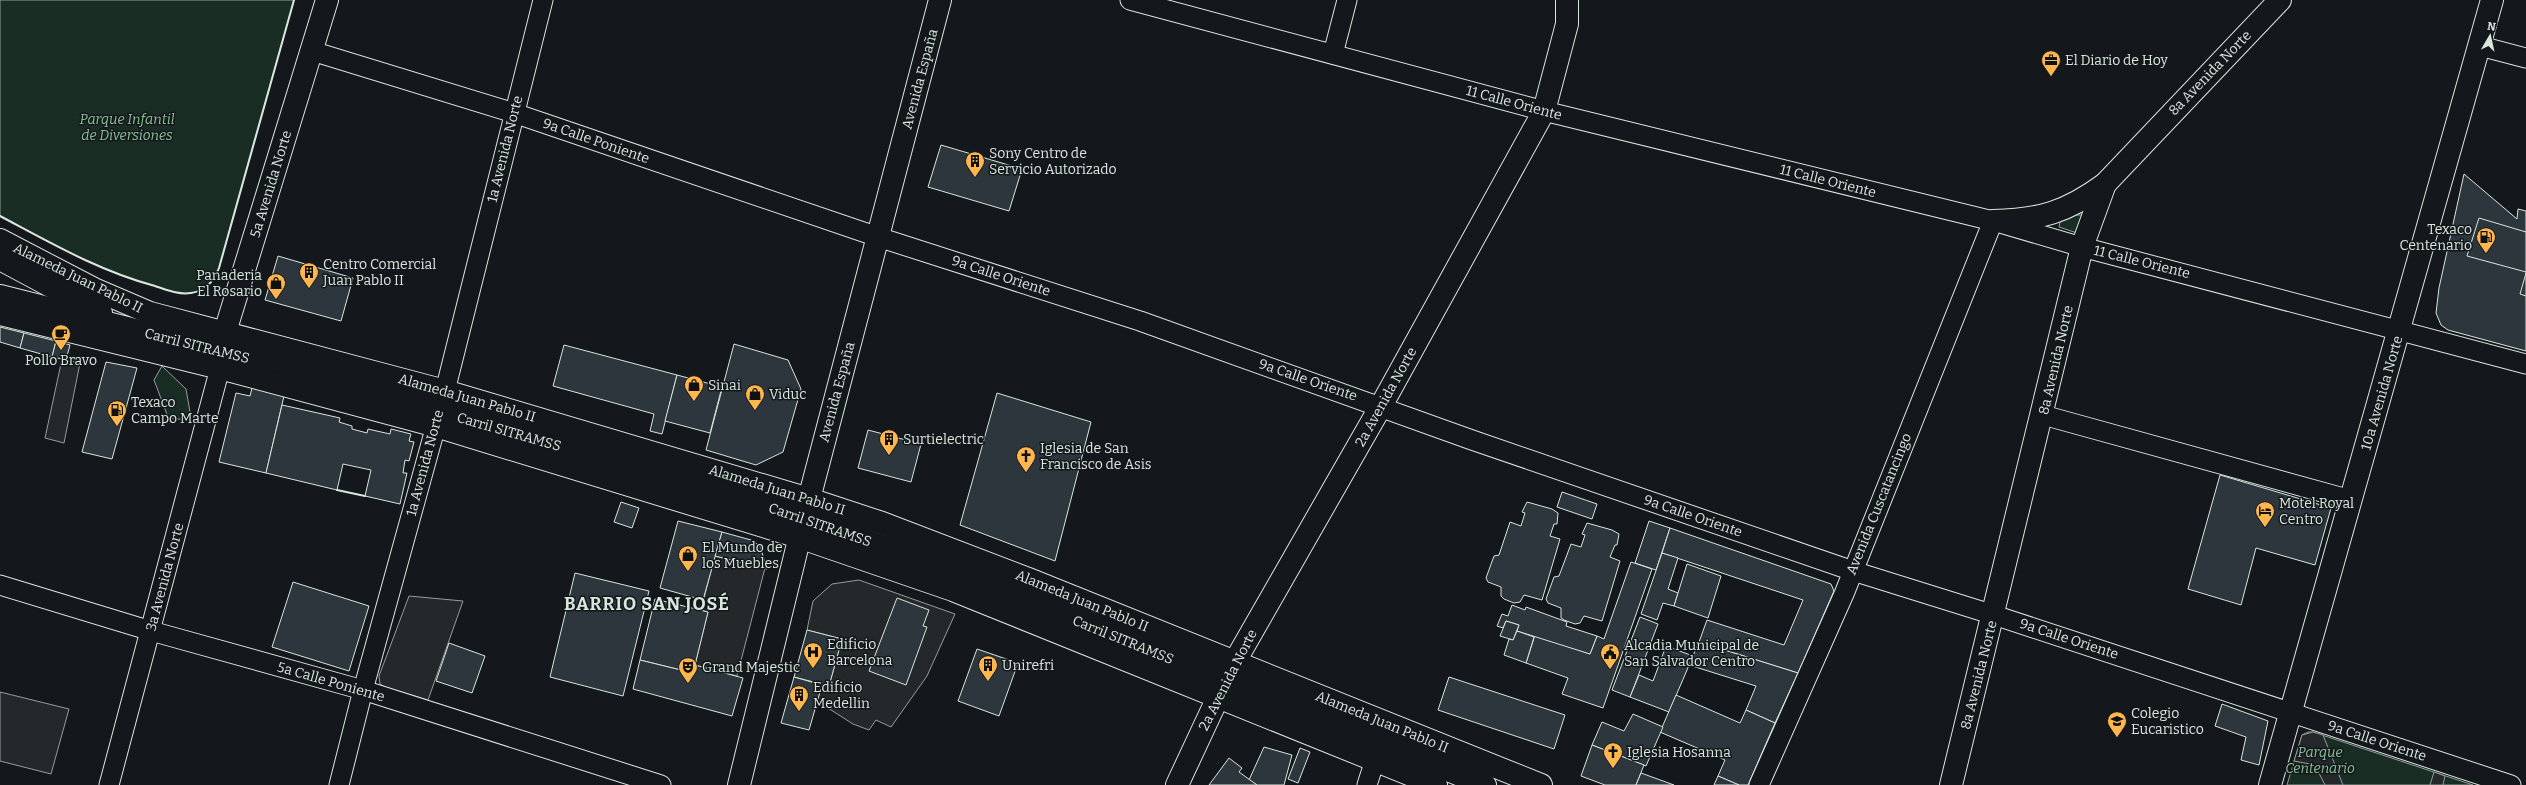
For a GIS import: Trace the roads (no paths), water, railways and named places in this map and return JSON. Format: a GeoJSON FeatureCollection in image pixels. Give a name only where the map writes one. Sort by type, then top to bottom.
{"type":"FeatureCollection","features":[{"type":"Feature","properties":{"kind":"main road","name":"5a Avenida Norte"},"geometry":{"type":"LineString","coordinates":[[222,351],[327,0]]}},
{"type":"Feature","properties":{"kind":"main road","name":"Avenida España"},"geometry":{"type":"LineString","coordinates":[[739,785],[804,518],[940,0]]}},
{"type":"Feature","properties":{"kind":"main road","name":"2a Avenida Norte"},"geometry":{"type":"LineString","coordinates":[[1177,785],[1226,681],[1382,406],[1544,111],[1567,24],[1568,0]]}},
{"type":"Feature","properties":{"kind":"main road","name":"8a Avenida Norte"},"geometry":{"type":"LineString","coordinates":[[1951,785],[2043,415],[2082,247],[2105,184],[2280,0]]}},
{"type":"Feature","properties":{"kind":"main road","name":"10a Avenida Norte"},"geometry":{"type":"LineString","coordinates":[[2270,785],[2492,0]]}},
{"type":"Feature","properties":{"kind":"main road"},"geometry":{"type":"LineString","coordinates":[[1993,221],[2023,221],[2053,214],[2080,202],[2105,184]]}},
{"type":"Feature","properties":{"kind":"main road","name":"Alameda Juan Pablo II"},"geometry":{"type":"LineString","coordinates":[[0,240],[121,302],[181,323],[222,351],[440,409]]}},
{"type":"Feature","properties":{"kind":"main road","name":"Carril SITRAMSS"},"geometry":{"type":"LineString","coordinates":[[0,259],[132,329]]}},
{"type":"Feature","properties":{"kind":"main road","name":"Carril SITRAMSS"},"geometry":{"type":"LineString","coordinates":[[0,296],[222,351]]}},
{"type":"Feature","properties":{"kind":"main road","name":"Alameda Juan Pablo II"},"geometry":{"type":"LineString","coordinates":[[0,314],[222,351],[440,409]]}},
{"type":"Feature","properties":{"kind":"main road","name":"Carril SITRAMSS"},"geometry":{"type":"LineString","coordinates":[[440,409],[804,518],[958,573],[1485,785]]}},
{"type":"Feature","properties":{"kind":"main road"},"geometry":{"type":"LineString","coordinates":[[1226,681],[1375,760],[1436,785]]}},
{"type":"Feature","properties":{"kind":"main road","name":"Alameda Juan Pablo II"},"geometry":{"type":"LineString","coordinates":[[1226,681],[1541,785]]}},
{"type":"Feature","properties":{"kind":"street","name":"1a Avenida Norte"},"geometry":{"type":"LineString","coordinates":[[339,785],[363,690],[440,409],[543,0]]}},
{"type":"Feature","properties":{"kind":"street","name":"11 Calle Oriente"},"geometry":{"type":"LineString","coordinates":[[1130,0],[1544,111],[1993,221],[2082,247],[2400,329],[2526,364]]}},
{"type":"Feature","properties":{"kind":"street"},"geometry":{"type":"LineString","coordinates":[[1332,54],[1347,0]]}},
{"type":"Feature","properties":{"kind":"street"},"geometry":{"type":"LineString","coordinates":[[2480,46],[2526,58]]}},
{"type":"Feature","properties":{"kind":"street","name":"9a Calle Poniente"},"geometry":{"type":"LineString","coordinates":[[312,51],[514,113],[878,237]]}},
{"type":"Feature","properties":{"kind":"street","name":"Avenida Cuscatancingo"},"geometry":{"type":"LineString","coordinates":[[1759,785],[1853,571],[1993,221]]}},
{"type":"Feature","properties":{"kind":"street","name":"9a Calle Oriente"},"geometry":{"type":"LineString","coordinates":[[878,237],[1140,321],[1382,406],[1480,443],[1853,571],[1994,615],[2511,785]]}},
{"type":"Feature","properties":{"kind":"street","name":"3a Avenida Norte"},"geometry":{"type":"LineString","coordinates":[[109,785],[222,351]]}},
{"type":"Feature","properties":{"kind":"street"},"geometry":{"type":"LineString","coordinates":[[2043,415],[2351,500]]}},
{"type":"Feature","properties":{"kind":"street","name":"5a Calle Poniente"},"geometry":{"type":"LineString","coordinates":[[0,585],[150,631],[363,690],[660,785]]}},
{"type":"Feature","properties":{"kind":"street"},"geometry":{"type":"LineString","coordinates":[[1367,785],[1375,760]]}},
{"type":"Feature","properties":{"kind":"place","name":"El Diario de Hoy"},"geometry":{"type":"Point","coordinates":[2051,77]}},
{"type":"Feature","properties":{"kind":"place","name":"Sony Centro de Servicio Autorizado"},"geometry":{"type":"Point","coordinates":[975,178]}},
{"type":"Feature","properties":{"kind":"place","name":"Texaco Centenario"},"geometry":{"type":"Point","coordinates":[2486,254]}},
{"type":"Feature","properties":{"kind":"place","name":"Centro Comercial Juan Pablo II"},"geometry":{"type":"Point","coordinates":[309,289]}},
{"type":"Feature","properties":{"kind":"place","name":"Panaderia El Rosario"},"geometry":{"type":"Point","coordinates":[276,300]}},
{"type":"Feature","properties":{"kind":"place","name":"Pollo Bravo"},"geometry":{"type":"Point","coordinates":[61,351]}},
{"type":"Feature","properties":{"kind":"place","name":"Sinai"},"geometry":{"type":"Point","coordinates":[694,402]}},
{"type":"Feature","properties":{"kind":"place","name":"Viduc"},"geometry":{"type":"Point","coordinates":[755,411]}},
{"type":"Feature","properties":{"kind":"place","name":"Texaco Campo Marte"},"geometry":{"type":"Point","coordinates":[117,427]}},
{"type":"Feature","properties":{"kind":"place","name":"Surtielectric"},"geometry":{"type":"Point","coordinates":[889,456]}},
{"type":"Feature","properties":{"kind":"place","name":"Iglesia de San Francisco de Asis"},"geometry":{"type":"Point","coordinates":[1026,473]}},
{"type":"Feature","properties":{"kind":"place","name":"Motel Royal Centro"},"geometry":{"type":"Point","coordinates":[2265,528]}},
{"type":"Feature","properties":{"kind":"place","name":"El Mundo de los Muebles"},"geometry":{"type":"Point","coordinates":[688,572]}},
{"type":"Feature","properties":{"kind":"place","name":"Edificio Barcelona"},"geometry":{"type":"Point","coordinates":[813,669]}},
{"type":"Feature","properties":{"kind":"place","name":"Alcadia Municipal de San Salvador Centro"},"geometry":{"type":"Point","coordinates":[1610,670]}},
{"type":"Feature","properties":{"kind":"place","name":"Unirefri"},"geometry":{"type":"Point","coordinates":[988,682]}},
{"type":"Feature","properties":{"kind":"place","name":"Grand Majestic"},"geometry":{"type":"Point","coordinates":[688,684]}},
{"type":"Feature","properties":{"kind":"place","name":"Edificio Medellin"},"geometry":{"type":"Point","coordinates":[799,712]}},
{"type":"Feature","properties":{"kind":"place","name":"Colegio Eucaristico"},"geometry":{"type":"Point","coordinates":[2117,738]}},
{"type":"Feature","properties":{"kind":"place","name":"Iglesia Hosanna"},"geometry":{"type":"Point","coordinates":[1613,769]}},
{"type":"Feature","properties":{"kind":"district","name":"BARRIO SAN JOSÉ"},"geometry":{"type":"Point","coordinates":[647,604]}},
{"type":"Feature","properties":{"kind":"park label","name":"Parque Infantil de Diversiones"},"geometry":{"type":"Point","coordinates":[127,128]}},
{"type":"Feature","properties":{"kind":"park label","name":"Parque Centenario"},"geometry":{"type":"Point","coordinates":[2320,760]}}]}
